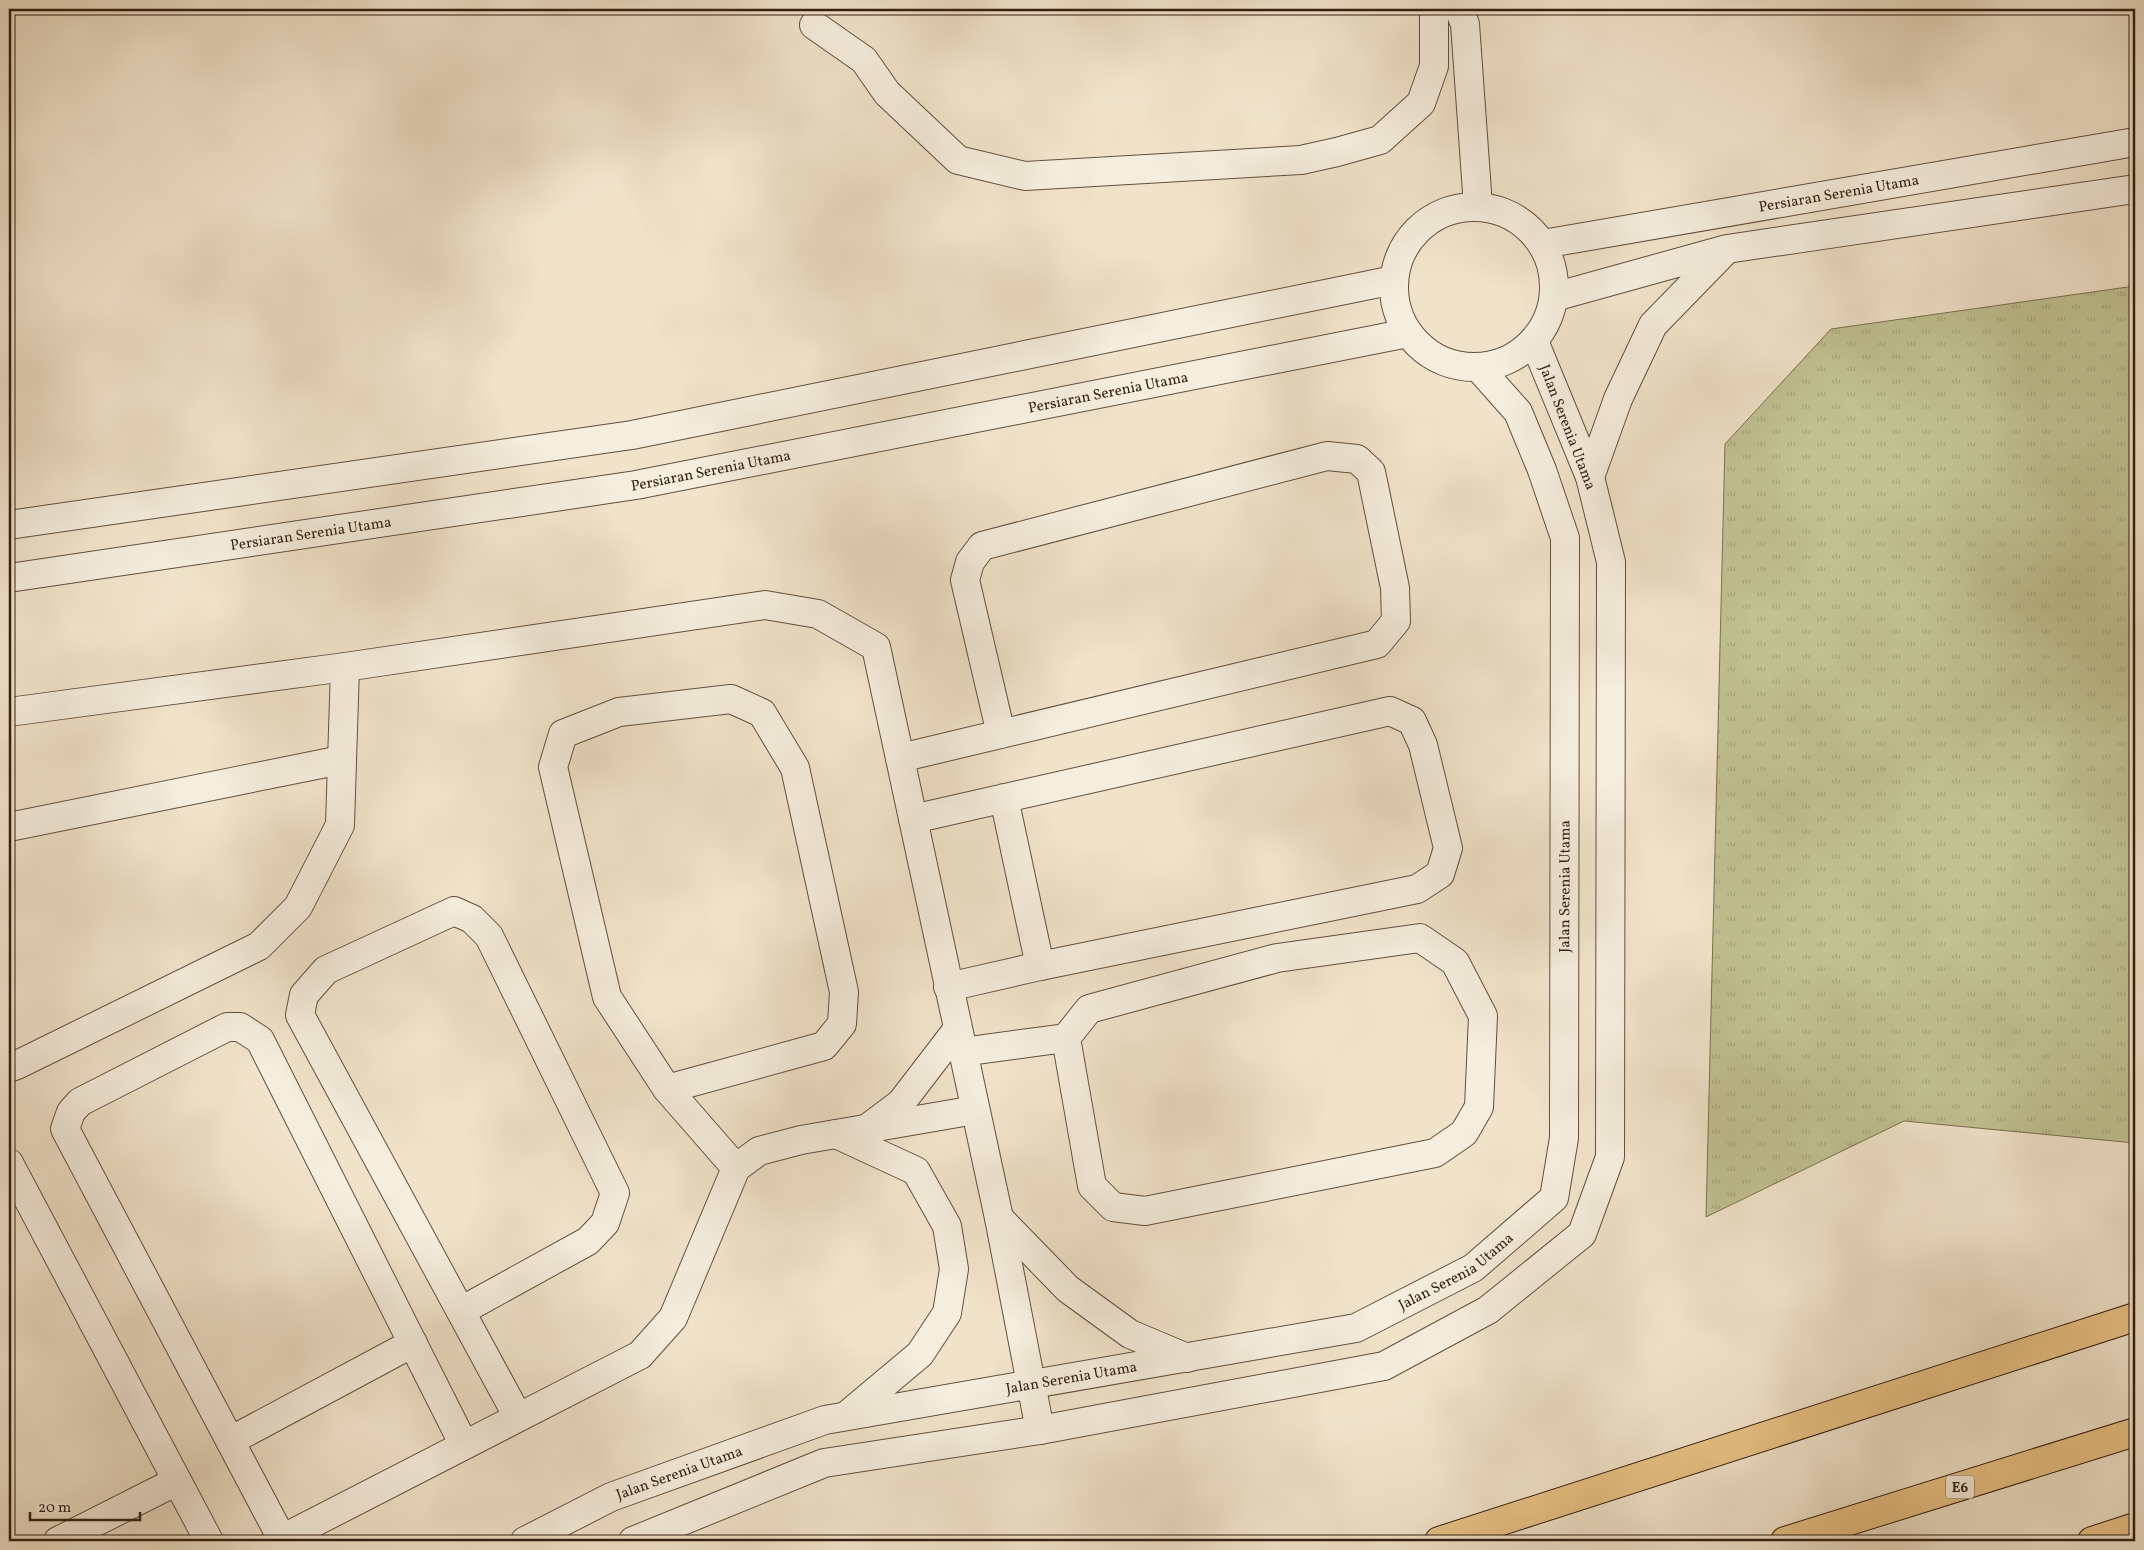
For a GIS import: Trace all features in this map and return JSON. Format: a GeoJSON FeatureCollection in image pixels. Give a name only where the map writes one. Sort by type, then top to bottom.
{"type":"FeatureCollection","features":[{"type":"Feature","properties":{"kind":"highway"},"geometry":{"type":"LineString","coordinates":[[1439,1541],[2135,1317]]}},
{"type":"Feature","properties":{"kind":"highway","name":"E6"},"geometry":{"type":"LineString","coordinates":[[1785,1541],[2135,1432]]}},
{"type":"Feature","properties":{"kind":"highway"},"geometry":{"type":"LineString","coordinates":[[2092,1541],[2135,1527]]}},
{"type":"Feature","properties":{"kind":"street"},"geometry":{"type":"LineString","coordinates":[[814,26],[864,60],[886,93],[958,160],[1026,176],[1301,160],[1380,140],[1421,103],[1434,66],[1434,9]]}},
{"type":"Feature","properties":{"kind":"street"},"geometry":{"type":"LineString","coordinates":[[1460,9],[1465,24],[1478,206]]}},
{"type":"Feature","properties":{"kind":"street","name":"Persiaran Serenia Utama"},"geometry":{"type":"LineString","coordinates":[[1543,244],[2135,142]]}},
{"type":"Feature","properties":{"kind":"street"},"geometry":{"type":"LineString","coordinates":[[1554,297],[1727,249],[2135,190]]}},
{"type":"Feature","properties":{"kind":"street"},"geometry":{"type":"LineString","coordinates":[[1478,206],[1504,212],[1526,224],[1543,244],[1551,261],[1555,279],[1554,297],[1547,321],[1534,341],[1508,359],[1478,367],[1458,366],[1439,359],[1422,348],[1408,334],[1399,317],[1394,299],[1394,280],[1400,256],[1412,235],[1431,219],[1454,208],[1478,206]]}},
{"type":"Feature","properties":{"kind":"street"},"geometry":{"type":"LineString","coordinates":[[1590,477],[1618,399],[1653,325],[1727,249]]}},
{"type":"Feature","properties":{"kind":"street"},"geometry":{"type":"LineString","coordinates":[[9,525],[632,434],[1394,280]]}},
{"type":"Feature","properties":{"kind":"street","name":"Persiaran Serenia Utama"},"geometry":{"type":"LineString","coordinates":[[9,578],[636,485],[1408,334]]}},
{"type":"Feature","properties":{"kind":"street","name":"Jalan Serenia Utama"},"geometry":{"type":"LineString","coordinates":[[633,1541],[824,1463],[1040,1430],[1384,1366],[1488,1310],[1582,1234],[1610,1157],[1611,562],[1590,477],[1534,341]]}},
{"type":"Feature","properties":{"kind":"street","name":"Jalan Serenia Utama"},"geometry":{"type":"LineString","coordinates":[[524,1541],[612,1497],[825,1420],[1356,1328],[1473,1268],[1554,1198],[1564,1138],[1565,538],[1542,470],[1518,412],[1478,367]]}},
{"type":"Feature","properties":{"kind":"street"},"geometry":{"type":"LineString","coordinates":[[900,758],[1377,644],[1396,621],[1396,613],[1395,588],[1371,472],[1357,460],[1327,456],[982,546],[970,562],[966,580],[1000,734]]}},
{"type":"Feature","properties":{"kind":"street"},"geometry":{"type":"LineString","coordinates":[[9,712],[345,667],[765,606],[818,614],[876,647],[999,1218],[1040,1430]]}},
{"type":"Feature","properties":{"kind":"street"},"geometry":{"type":"LineString","coordinates":[[9,1068],[259,946],[298,907],[340,825],[345,667]]}},
{"type":"Feature","properties":{"kind":"street"},"geometry":{"type":"LineString","coordinates":[[667,1089],[824,1046],[842,1024],[844,992],[795,768],[762,713],[731,699],[618,712],[563,734],[553,767],[608,997],[667,1089],[736,1168]]}},
{"type":"Feature","properties":{"kind":"street"},"geometry":{"type":"LineString","coordinates":[[913,819],[1390,711],[1412,721],[1423,744],[1448,848],[1440,874],[1417,889],[1040,966],[948,987]]}},
{"type":"Feature","properties":{"kind":"street"},"geometry":{"type":"LineString","coordinates":[[9,827],[341,760]]}},
{"type":"Feature","properties":{"kind":"street"},"geometry":{"type":"LineString","coordinates":[[1004,798],[1040,966]]}},
{"type":"Feature","properties":{"kind":"street"},"geometry":{"type":"LineString","coordinates":[[461,1311],[588,1241],[605,1223],[615,1193],[489,936],[472,919],[454,911],[326,970],[304,995],[300,1015],[518,1417]]}},
{"type":"Feature","properties":{"kind":"street"},"geometry":{"type":"LineString","coordinates":[[866,1129],[901,1103],[960,1041],[1066,1038],[1089,1009],[1277,958],[1420,938],[1455,962],[1482,1016],[1479,1107],[1464,1133],[1435,1154],[1145,1211],[1113,1207],[1092,1186],[1066,1038]]}},
{"type":"Feature","properties":{"kind":"street"},"geometry":{"type":"LineString","coordinates":[[464,1445],[260,1040],[240,1027],[227,1027],[80,1102],[71,1112],[65,1129],[230,1441],[280,1540],[640,1355],[673,1318],[736,1168],[760,1151],[801,1140],[975,1110]]}},
{"type":"Feature","properties":{"kind":"street"},"geometry":{"type":"LineString","coordinates":[[836,1134],[916,1171],[947,1226],[954,1268],[947,1313],[920,1354],[844,1417]]}},
{"type":"Feature","properties":{"kind":"street"},"geometry":{"type":"LineString","coordinates":[[9,1163],[209,1541]]}},
{"type":"Feature","properties":{"kind":"street"},"geometry":{"type":"LineString","coordinates":[[999,1218],[1068,1288],[1130,1334],[1187,1358]]}},
{"type":"Feature","properties":{"kind":"street"},"geometry":{"type":"LineString","coordinates":[[230,1441],[412,1343]]}},
{"type":"Feature","properties":{"kind":"street"},"geometry":{"type":"LineString","coordinates":[[58,1541],[177,1481]]}},
{"type":"Feature","properties":{"kind":"green space"},"geometry":{"type":"Polygon","coordinates":[[[2135,286],[2135,1143],[1904,1121],[1706,1217],[1725,444],[1831,329],[2135,286]]]}}]}
